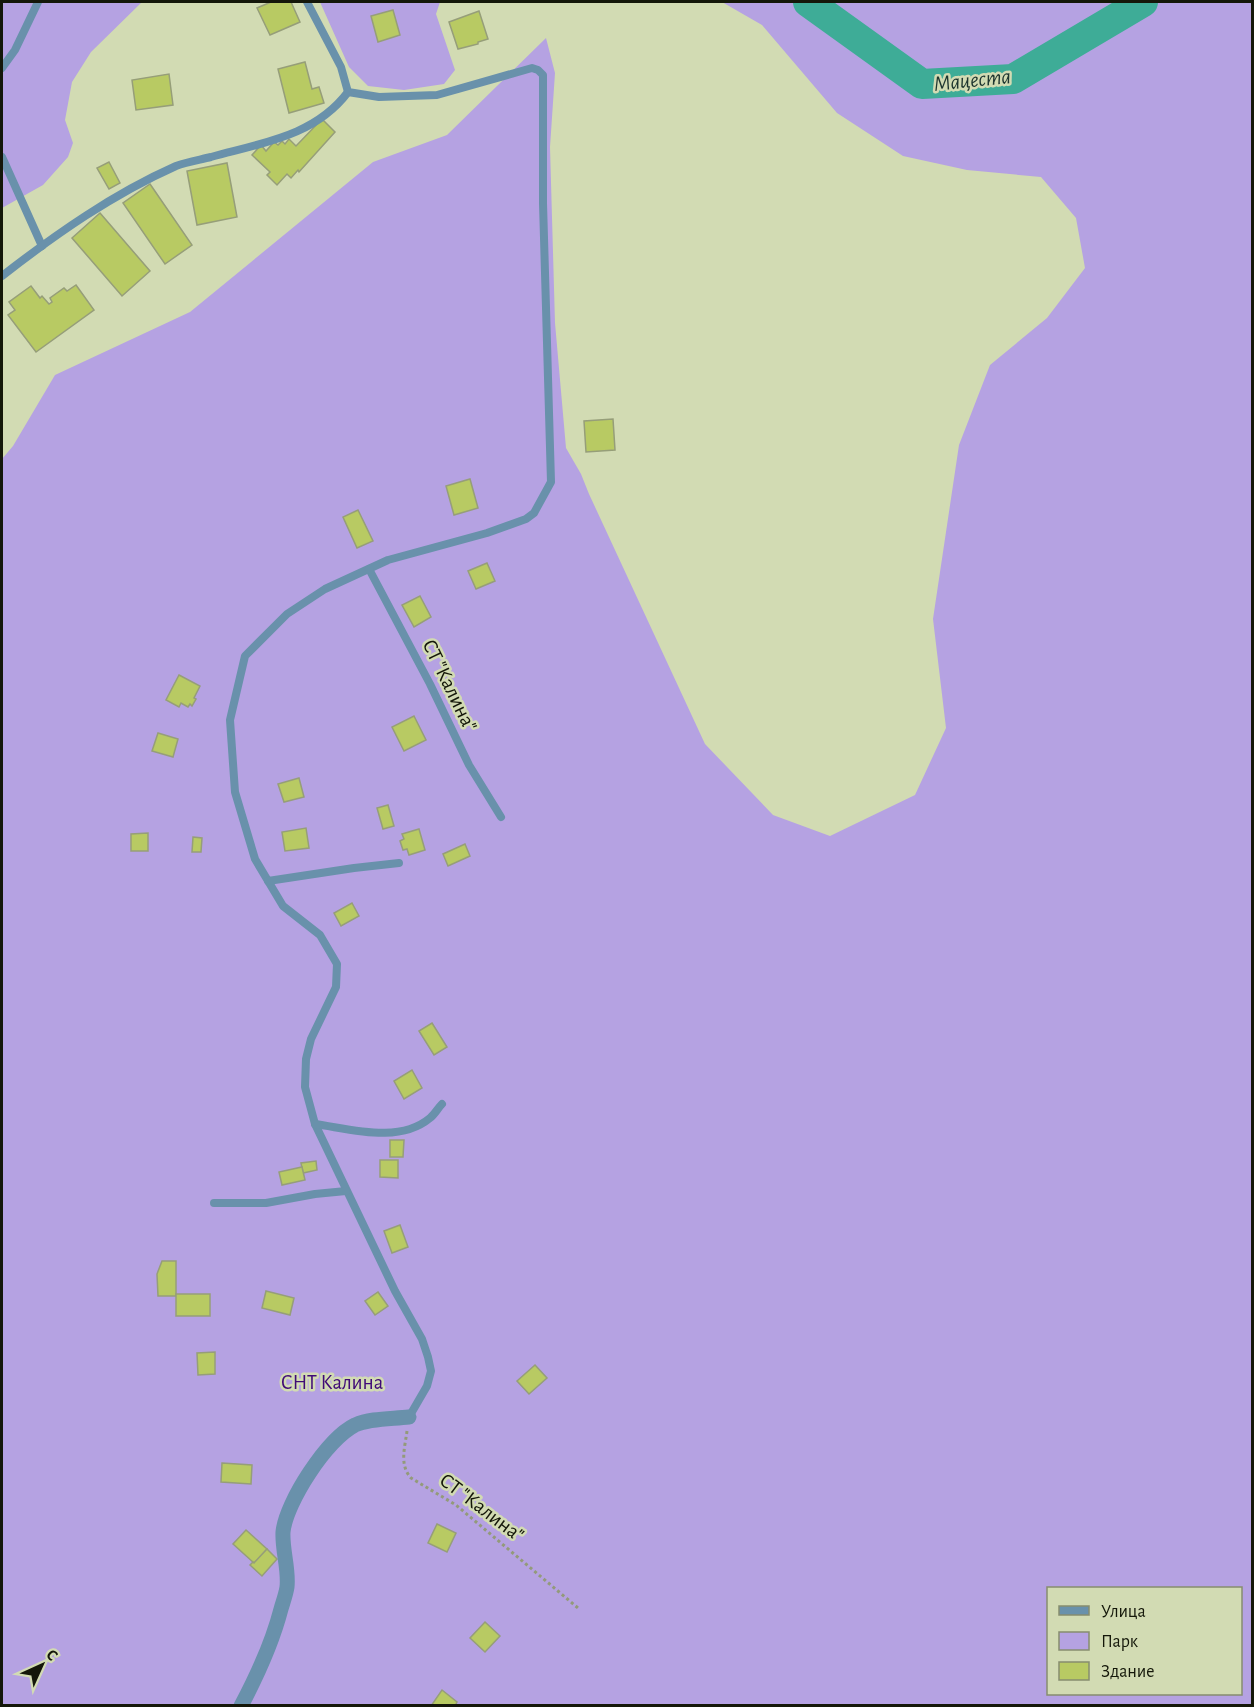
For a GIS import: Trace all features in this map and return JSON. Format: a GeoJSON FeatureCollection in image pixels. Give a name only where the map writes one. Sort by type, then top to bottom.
{"type":"FeatureCollection","features":[{"type":"Feature","properties":{"kind":"street"},"geometry":{"type":"LineString","coordinates":[[242,1705],[275,1635],[287,1587],[283,1533],[287,1514],[310,1471],[340,1436],[355,1425],[369,1421],[409,1417]]}},
{"type":"Feature","properties":{"kind":"lane"},"geometry":{"type":"LineString","coordinates":[[2,68],[15,50],[38,2]]}},
{"type":"Feature","properties":{"kind":"lane"},"geometry":{"type":"LineString","coordinates":[[307,2],[341,67],[348,92]]}},
{"type":"Feature","properties":{"kind":"lane"},"geometry":{"type":"LineString","coordinates":[[348,92],[379,97],[437,95],[532,68],[543,75],[543,203],[551,482],[534,513],[526,519],[487,533],[388,560],[325,589],[286,614],[245,656],[230,720],[235,792],[255,859],[283,906],[320,935],[337,964],[336,987],[311,1039],[306,1059],[305,1087],[315,1124],[429,1357],[431,1371],[427,1386],[409,1417]]}},
{"type":"Feature","properties":{"kind":"lane"},"geometry":{"type":"LineString","coordinates":[[2,276],[111,198],[178,165],[270,142],[310,124],[336,107],[348,92]]}},
{"type":"Feature","properties":{"kind":"lane"},"geometry":{"type":"LineString","coordinates":[[2,157],[42,246]]}},
{"type":"Feature","properties":{"kind":"lane","name":"СТ \"Калина\""},"geometry":{"type":"LineString","coordinates":[[369,569],[416,655],[469,765],[501,817]]}},
{"type":"Feature","properties":{"kind":"lane"},"geometry":{"type":"LineString","coordinates":[[268,881],[399,863]]}},
{"type":"Feature","properties":{"kind":"lane"},"geometry":{"type":"LineString","coordinates":[[315,1124],[390,1134],[416,1127],[430,1118],[442,1104]]}},
{"type":"Feature","properties":{"kind":"lane"},"geometry":{"type":"LineString","coordinates":[[214,1203],[266,1203],[346,1191]]}},
{"type":"Feature","properties":{"kind":"path","name":"СТ \"Калина\""},"geometry":{"type":"LineString","coordinates":[[409,1417],[403,1463],[405,1471],[411,1478],[456,1505],[578,1608]]}},
{"type":"Feature","properties":{"kind":"green space"},"geometry":{"type":"Polygon","coordinates":[[[2,2],[142,2],[91,52],[72,82],[65,120],[73,143],[68,157],[43,185],[2,208],[2,2]]]}},
{"type":"Feature","properties":{"kind":"green space"},"geometry":{"type":"Polygon","coordinates":[[[320,2],[440,2],[436,14],[455,70],[444,84],[404,90],[368,86],[349,67],[320,2]]]}},
{"type":"Feature","properties":{"kind":"green space","name":"СНТ Калина"},"geometry":{"type":"Polygon","coordinates":[[[722,2],[1252,2],[1252,1705],[2,1706],[2,459],[13,446],[55,375],[190,312],[373,162],[447,135],[546,38],[555,73],[550,147],[555,323],[566,448],[581,474],[705,744],[773,815],[830,836],[915,795],[946,728],[933,619],[959,445],[990,365],[1047,318],[1085,268],[1076,218],[1041,177],[967,170],[903,156],[837,113],[762,25],[722,2]]]}},
{"type":"Feature","properties":{"kind":"building"},"geometry":{"type":"Polygon","coordinates":[[[271,2],[291,2],[300,22],[270,35],[257,8],[271,2]]]}},
{"type":"Feature","properties":{"kind":"building"},"geometry":{"type":"Polygon","coordinates":[[[393,10],[400,35],[378,42],[371,16],[393,10]]]}},
{"type":"Feature","properties":{"kind":"building"},"geometry":{"type":"Polygon","coordinates":[[[479,11],[488,39],[458,49],[449,22],[479,11]]]}},
{"type":"Feature","properties":{"kind":"building"},"geometry":{"type":"Polygon","coordinates":[[[305,62],[312,89],[319,87],[324,103],[289,113],[278,69],[305,62]]]}},
{"type":"Feature","properties":{"kind":"building"},"geometry":{"type":"Polygon","coordinates":[[[169,74],[173,105],[136,110],[132,80],[169,74]]]}},
{"type":"Feature","properties":{"kind":"building"},"geometry":{"type":"Polygon","coordinates":[[[322,119],[335,132],[299,172],[298,170],[291,178],[287,174],[277,185],[267,175],[270,172],[252,155],[261,145],[266,151],[274,142],[278,145],[282,141],[285,144],[289,139],[296,146],[322,119]]]}},
{"type":"Feature","properties":{"kind":"building"},"geometry":{"type":"Polygon","coordinates":[[[109,162],[120,183],[109,189],[97,168],[109,162]]]}},
{"type":"Feature","properties":{"kind":"building"},"geometry":{"type":"Polygon","coordinates":[[[227,163],[237,217],[197,225],[187,171],[227,163]]]}},
{"type":"Feature","properties":{"kind":"building"},"geometry":{"type":"Polygon","coordinates":[[[150,184],[192,245],[165,264],[123,203],[150,184]]]}},
{"type":"Feature","properties":{"kind":"building"},"geometry":{"type":"Polygon","coordinates":[[[100,213],[150,271],[122,296],[72,238],[100,213]]]}},
{"type":"Feature","properties":{"kind":"building"},"geometry":{"type":"Polygon","coordinates":[[[76,285],[94,310],[36,352],[8,315],[15,310],[9,302],[31,286],[40,298],[42,296],[49,304],[52,302],[50,298],[64,288],[67,291],[76,285]]]}},
{"type":"Feature","properties":{"kind":"building"},"geometry":{"type":"Polygon","coordinates":[[[613,419],[615,450],[586,452],[584,421],[613,419]]]}},
{"type":"Feature","properties":{"kind":"building"},"geometry":{"type":"Polygon","coordinates":[[[470,479],[478,508],[454,515],[446,486],[470,479]]]}},
{"type":"Feature","properties":{"kind":"building"},"geometry":{"type":"Polygon","coordinates":[[[358,510],[373,541],[357,548],[343,517],[358,510]]]}},
{"type":"Feature","properties":{"kind":"building"},"geometry":{"type":"Polygon","coordinates":[[[487,563],[495,581],[476,589],[468,571],[487,563]]]}},
{"type":"Feature","properties":{"kind":"building"},"geometry":{"type":"Polygon","coordinates":[[[420,596],[431,617],[414,627],[402,605],[420,596]]]}},
{"type":"Feature","properties":{"kind":"building"},"geometry":{"type":"Polygon","coordinates":[[[179,675],[200,686],[192,706],[190,704],[188,707],[181,703],[179,707],[166,700],[179,675]]]}},
{"type":"Feature","properties":{"kind":"building"},"geometry":{"type":"Polygon","coordinates":[[[414,716],[426,740],[404,751],[392,727],[414,716]]]}},
{"type":"Feature","properties":{"kind":"building"},"geometry":{"type":"Polygon","coordinates":[[[158,733],[178,739],[173,757],[152,751],[158,733]]]}},
{"type":"Feature","properties":{"kind":"building"},"geometry":{"type":"Polygon","coordinates":[[[299,778],[304,797],[284,802],[278,784],[299,778]]]}},
{"type":"Feature","properties":{"kind":"building"},"geometry":{"type":"Polygon","coordinates":[[[388,805],[394,826],[383,829],[377,808],[388,805]]]}},
{"type":"Feature","properties":{"kind":"building"},"geometry":{"type":"Polygon","coordinates":[[[306,828],[309,848],[285,851],[282,832],[306,828]]]}},
{"type":"Feature","properties":{"kind":"building"},"geometry":{"type":"Polygon","coordinates":[[[419,829],[425,850],[409,855],[407,849],[403,850],[400,841],[404,839],[402,834],[419,829]]]}},
{"type":"Feature","properties":{"kind":"building"},"geometry":{"type":"Polygon","coordinates":[[[148,833],[148,851],[131,851],[131,834],[148,833]]]}},
{"type":"Feature","properties":{"kind":"building"},"geometry":{"type":"Polygon","coordinates":[[[193,837],[202,838],[201,852],[192,852],[193,837]]]}},
{"type":"Feature","properties":{"kind":"building"},"geometry":{"type":"Polygon","coordinates":[[[465,844],[470,856],[448,866],[443,854],[465,844]]]}},
{"type":"Feature","properties":{"kind":"building"},"geometry":{"type":"Polygon","coordinates":[[[352,903],[359,916],[341,926],[334,913],[352,903]]]}},
{"type":"Feature","properties":{"kind":"building"},"geometry":{"type":"Polygon","coordinates":[[[432,1023],[447,1047],[434,1055],[419,1031],[432,1023]]]}},
{"type":"Feature","properties":{"kind":"building"},"geometry":{"type":"Polygon","coordinates":[[[412,1070],[422,1088],[404,1099],[394,1081],[412,1070]]]}},
{"type":"Feature","properties":{"kind":"building"},"geometry":{"type":"Polygon","coordinates":[[[390,1140],[404,1140],[403,1157],[390,1157],[390,1140]]]}},
{"type":"Feature","properties":{"kind":"building"},"geometry":{"type":"Polygon","coordinates":[[[380,1160],[398,1160],[398,1178],[380,1177],[380,1160]]]}},
{"type":"Feature","properties":{"kind":"building"},"geometry":{"type":"Polygon","coordinates":[[[316,1161],[317,1170],[303,1173],[301,1163],[316,1161]]]}},
{"type":"Feature","properties":{"kind":"building"},"geometry":{"type":"Polygon","coordinates":[[[302,1167],[305,1180],[282,1185],[279,1172],[302,1167]]]}},
{"type":"Feature","properties":{"kind":"building"},"geometry":{"type":"Polygon","coordinates":[[[400,1225],[408,1247],[392,1253],[384,1231],[400,1225]]]}},
{"type":"Feature","properties":{"kind":"building"},"geometry":{"type":"Polygon","coordinates":[[[162,1261],[176,1261],[176,1296],[158,1296],[157,1274],[162,1261]]]}},
{"type":"Feature","properties":{"kind":"building"},"geometry":{"type":"Polygon","coordinates":[[[266,1291],[294,1298],[290,1315],[262,1308],[266,1291]]]}},
{"type":"Feature","properties":{"kind":"building"},"geometry":{"type":"Polygon","coordinates":[[[378,1292],[388,1306],[375,1315],[365,1301],[378,1292]]]}},
{"type":"Feature","properties":{"kind":"building"},"geometry":{"type":"Polygon","coordinates":[[[176,1294],[210,1294],[210,1316],[176,1316],[176,1294]]]}},
{"type":"Feature","properties":{"kind":"building"},"geometry":{"type":"Polygon","coordinates":[[[215,1352],[215,1374],[198,1375],[197,1353],[215,1352]]]}},
{"type":"Feature","properties":{"kind":"building"},"geometry":{"type":"Polygon","coordinates":[[[535,1365],[547,1378],[529,1394],[517,1381],[535,1365]]]}},
{"type":"Feature","properties":{"kind":"building"},"geometry":{"type":"Polygon","coordinates":[[[222,1463],[252,1465],[251,1484],[221,1482],[222,1463]]]}},
{"type":"Feature","properties":{"kind":"building"},"geometry":{"type":"Polygon","coordinates":[[[437,1524],[456,1533],[447,1552],[428,1543],[437,1524]]]}},
{"type":"Feature","properties":{"kind":"building"},"geometry":{"type":"Polygon","coordinates":[[[246,1530],[267,1549],[254,1563],[233,1544],[246,1530]]]}},
{"type":"Feature","properties":{"kind":"building"},"geometry":{"type":"Polygon","coordinates":[[[267,1549],[277,1559],[262,1576],[250,1565],[267,1549]]]}},
{"type":"Feature","properties":{"kind":"building"},"geometry":{"type":"Polygon","coordinates":[[[485,1622],[500,1636],[485,1652],[470,1638],[485,1622]]]}},
{"type":"Feature","properties":{"kind":"building"},"geometry":{"type":"Polygon","coordinates":[[[442,1690],[457,1702],[455,1706],[431,1706],[442,1690]]]}},
{"type":"Feature","properties":{"kind":"waterway","name":"Мацеста"},"geometry":{"type":"LineString","coordinates":[[808,2],[922,84],[1013,79],[1143,2]]}}]}
